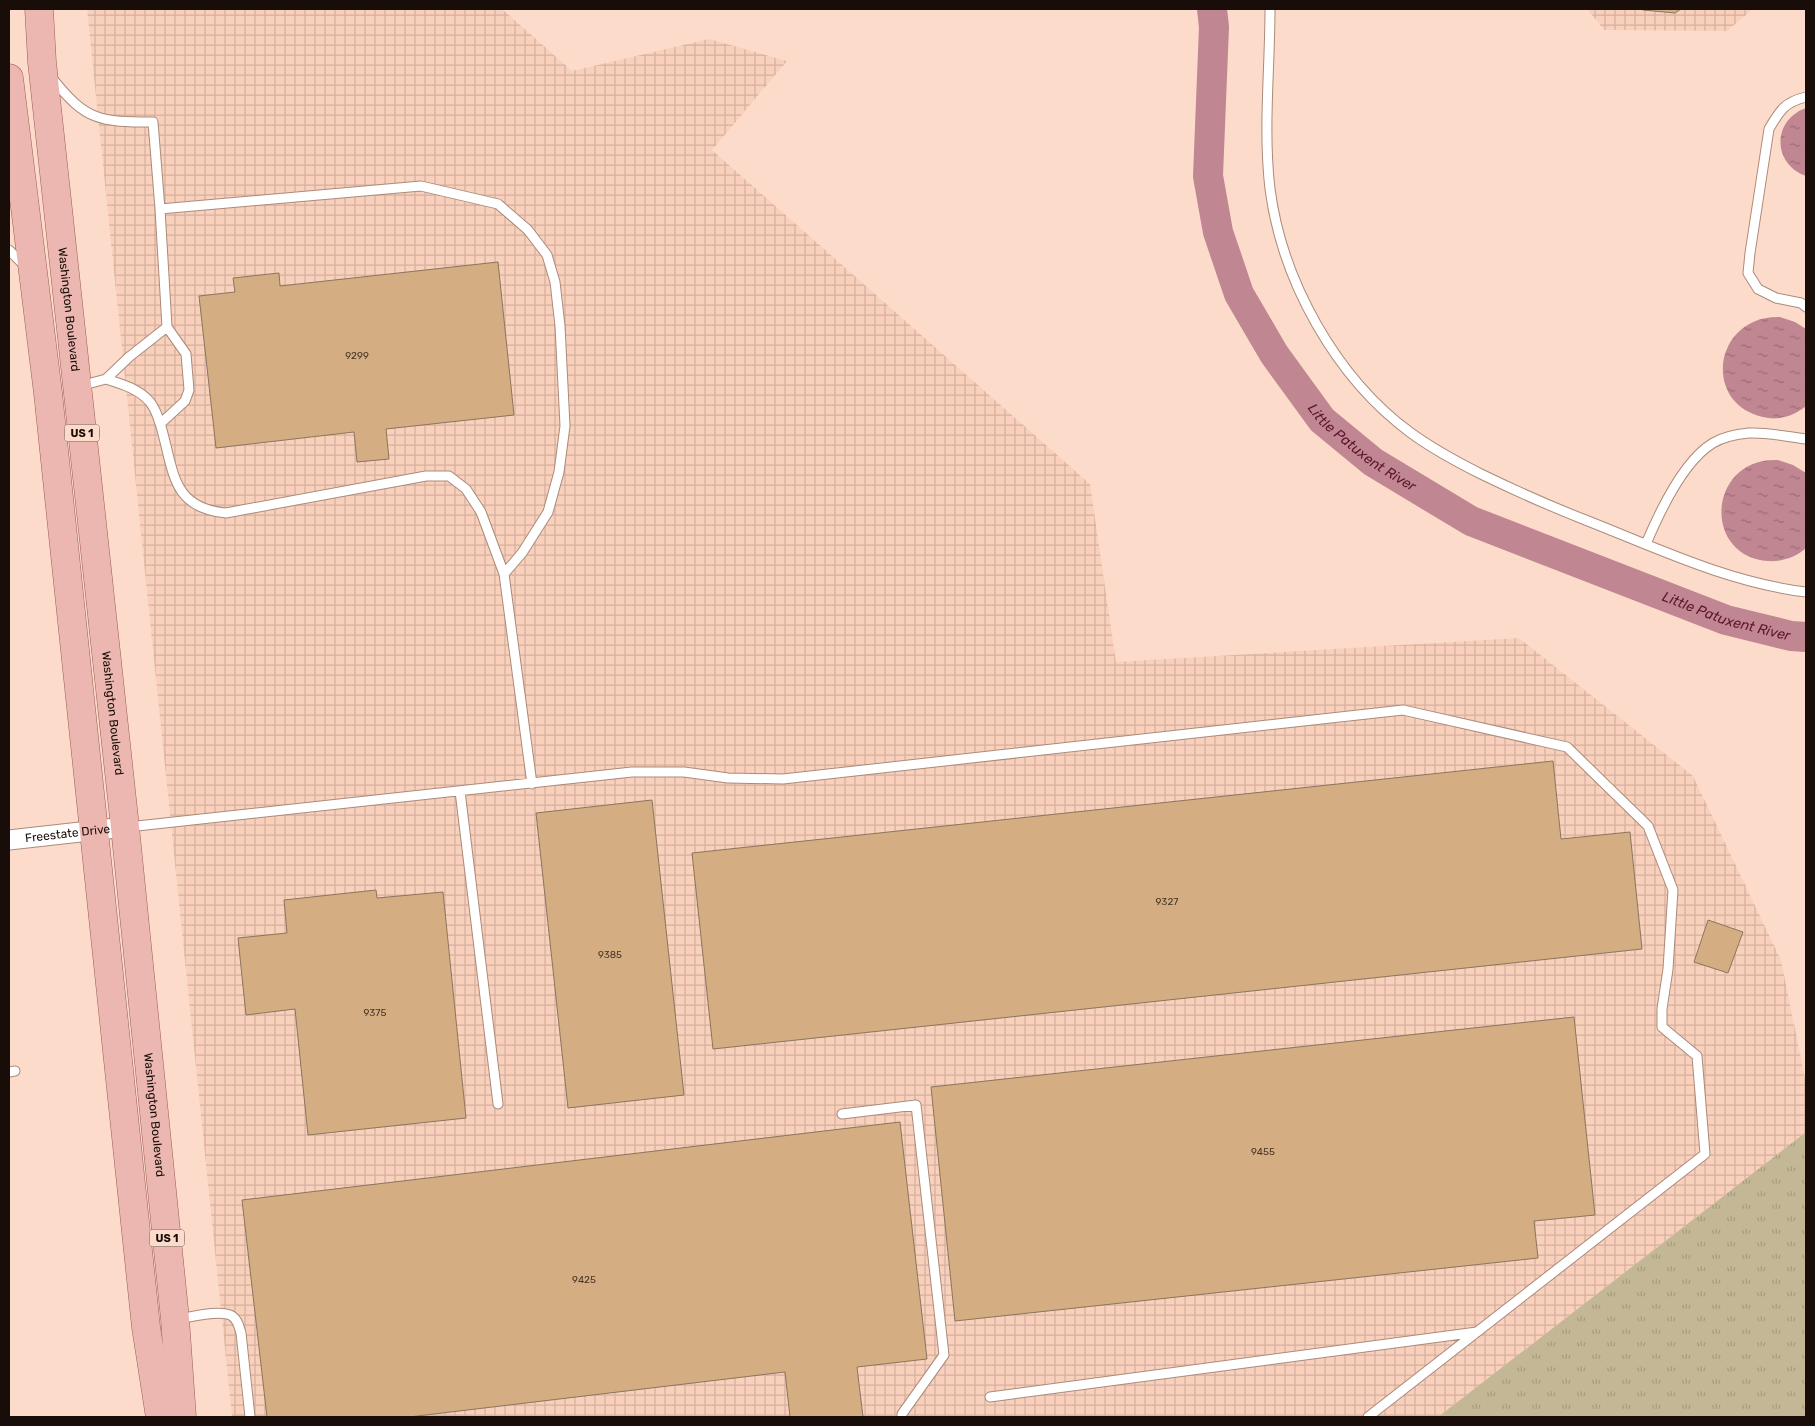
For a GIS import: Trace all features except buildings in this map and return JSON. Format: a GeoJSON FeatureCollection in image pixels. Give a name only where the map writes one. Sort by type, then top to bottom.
{"type":"FeatureCollection","features":[{"type":"Feature","properties":{"kind":"main road","name":"Washington Boulevard"},"geometry":{"type":"LineString","coordinates":[[39,9],[43,67],[125,827],[175,1319],[182,1417]]}},
{"type":"Feature","properties":{"kind":"main road","name":"US 1"},"geometry":{"type":"LineString","coordinates":[[9,78],[17,177],[34,279],[48,393],[146,1327],[160,1417]]}},
{"type":"Feature","properties":{"kind":"street","name":"Freestate Drive"},"geometry":{"type":"LineString","coordinates":[[9,840],[94,832],[125,827]]}},
{"type":"Feature","properties":{"kind":"lane"},"geometry":{"type":"LineString","coordinates":[[1270,9],[1267,115],[1268,162],[1270,190],[1277,225],[1288,262],[1301,295],[1347,371],[1374,400],[1410,433],[1446,456],[1549,505],[1699,565],[1744,579],[1784,589],[1806,592]]}},
{"type":"Feature","properties":{"kind":"lane"},"geometry":{"type":"LineString","coordinates":[[43,67],[66,96],[81,109],[95,117],[116,122],[153,122],[166,326],[186,354],[189,390],[185,401],[160,424]]}},
{"type":"Feature","properties":{"kind":"lane"},"geometry":{"type":"LineString","coordinates":[[1806,97],[1792,100],[1778,114],[1769,129],[1748,273],[1758,289],[1776,298],[1801,303],[1806,307]]}},
{"type":"Feature","properties":{"kind":"lane"},"geometry":{"type":"LineString","coordinates":[[160,209],[420,186],[498,204],[528,230],[547,255],[555,282],[560,326],[564,426],[559,472],[548,512],[522,553],[504,574]]}},
{"type":"Feature","properties":{"kind":"lane"},"geometry":{"type":"LineString","coordinates":[[9,250],[24,265],[34,279]]}},
{"type":"Feature","properties":{"kind":"lane"},"geometry":{"type":"LineString","coordinates":[[77,387],[106,379],[166,326]]}},
{"type":"Feature","properties":{"kind":"lane"},"geometry":{"type":"LineString","coordinates":[[106,379],[136,389],[149,401],[157,413],[179,488],[191,503],[209,512],[226,514],[426,476],[449,476],[466,489],[481,512],[504,574],[532,784]]}},
{"type":"Feature","properties":{"kind":"lane"},"geometry":{"type":"LineString","coordinates":[[1646,544],[1670,494],[1690,465],[1702,451],[1714,442],[1750,433],[1806,439]]}},
{"type":"Feature","properties":{"kind":"lane"},"geometry":{"type":"LineString","coordinates":[[125,827],[632,772],[684,772],[728,778],[783,779],[1403,710],[1567,747],[1648,826],[1673,890],[1662,1027],[1697,1056],[1706,1154],[1368,1417]]}},
{"type":"Feature","properties":{"kind":"lane"},"geometry":{"type":"LineString","coordinates":[[460,791],[498,1104]]}},
{"type":"Feature","properties":{"kind":"lane"},"geometry":{"type":"LineString","coordinates":[[842,1114],[916,1105],[944,1354],[902,1414],[902,1417]]}},
{"type":"Feature","properties":{"kind":"lane"},"geometry":{"type":"LineString","coordinates":[[175,1319],[227,1314],[234,1317],[238,1322],[241,1333],[250,1417]]}},
{"type":"Feature","properties":{"kind":"lane"},"geometry":{"type":"LineString","coordinates":[[990,1397],[1478,1332]]}},
{"type":"Feature","properties":{"kind":"shaded area"},"geometry":{"type":"Polygon","coordinates":[[[87,9],[502,9],[572,71],[709,39],[787,61],[712,150],[1090,484],[1116,662],[1519,638],[1693,776],[1781,960],[1806,1083],[1806,1132],[1438,1417],[232,1417],[87,9]]]}},
{"type":"Feature","properties":{"kind":"shaded area"},"geometry":{"type":"Polygon","coordinates":[[[1587,9],[1753,9],[1727,31],[1604,30],[1587,9]]]}},
{"type":"Feature","properties":{"kind":"green space"},"geometry":{"type":"Polygon","coordinates":[[[1806,1132],[1806,1417],[1438,1417],[1806,1132]]]}},
{"type":"Feature","properties":{"kind":"water"},"geometry":{"type":"Polygon","coordinates":[[[1806,108],[1806,176],[1795,170],[1787,162],[1780,142],[1787,122],[1795,114],[1806,108]]]}},
{"type":"Feature","properties":{"kind":"water"},"geometry":{"type":"Polygon","coordinates":[[[1780,317],[1795,322],[1806,329],[1806,406],[1786,417],[1769,418],[1743,409],[1730,395],[1724,379],[1724,361],[1729,344],[1741,330],[1758,320],[1780,317]]]}},
{"type":"Feature","properties":{"kind":"water"},"geometry":{"type":"Polygon","coordinates":[[[1778,460],[1793,465],[1806,473],[1806,548],[1788,558],[1768,561],[1746,555],[1731,543],[1723,526],[1722,508],[1726,489],[1737,474],[1755,463],[1778,460]]]}},
{"type":"Feature","properties":{"kind":"waterway","name":"Little Patuxent River"},"geometry":{"type":"LineString","coordinates":[[1212,9],[1214,27],[1208,176],[1218,232],[1239,294],[1274,354],[1322,420],[1373,462],[1471,521],[1726,620],[1791,636],[1806,637]]}}]}
